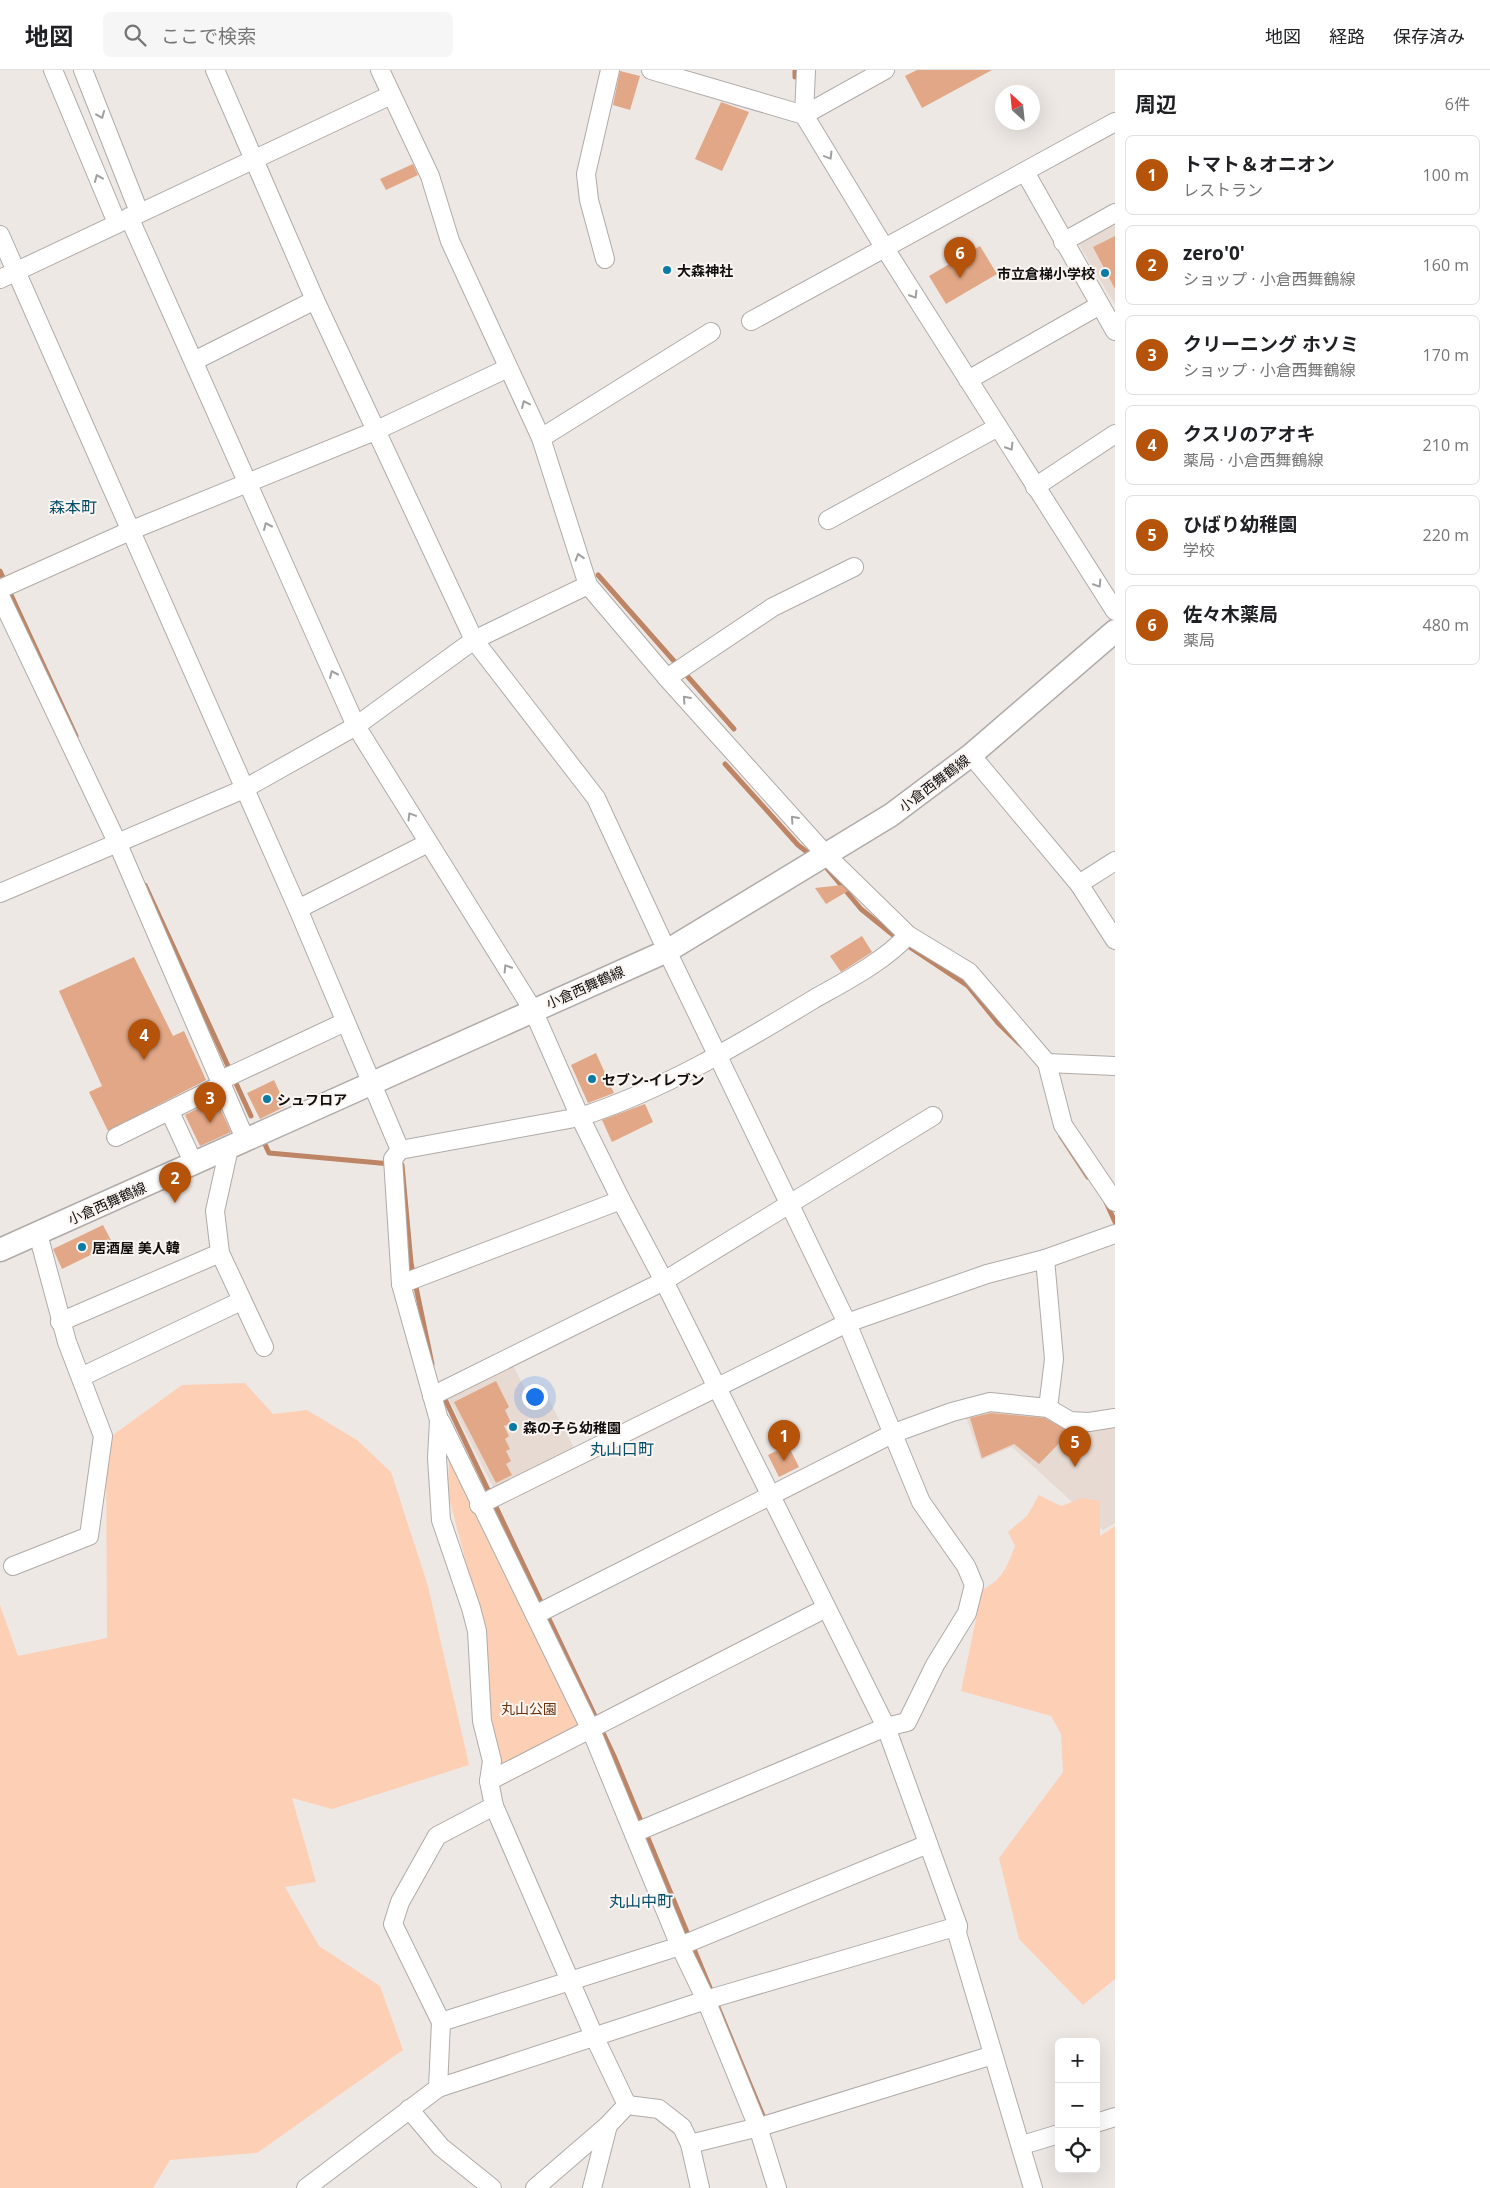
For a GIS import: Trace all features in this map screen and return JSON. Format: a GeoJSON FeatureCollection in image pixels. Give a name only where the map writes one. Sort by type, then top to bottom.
{"type":"FeatureCollection","features":[{"type":"Feature","properties":{"kind":"main road","name":"小倉西舞鶴線"},"geometry":{"type":"LineString","coordinates":[[0,1250],[372,1085],[533,1010],[667,951],[827,856],[891,815],[970,755],[1115,631]]}},
{"type":"Feature","properties":{"kind":"street"},"geometry":{"type":"LineString","coordinates":[[53,70],[128,217],[356,726],[533,1010],[580,1117],[664,1281],[886,1727],[958,1926],[957,1933],[1022,2145],[1033,2188]]}},
{"type":"Feature","properties":{"kind":"street"},"geometry":{"type":"LineString","coordinates":[[83,70],[128,217]]}},
{"type":"Feature","properties":{"kind":"street"},"geometry":{"type":"LineString","coordinates":[[380,70],[430,176],[450,241],[541,438],[588,586],[667,678],[827,856],[907,937],[969,972],[1047,1063],[1063,1125],[1115,1202]]}},
{"type":"Feature","properties":{"kind":"street"},"geometry":{"type":"LineString","coordinates":[[605,259],[589,200],[586,174],[610,70]]}},
{"type":"Feature","properties":{"kind":"street"},"geometry":{"type":"LineString","coordinates":[[651,70],[804,115],[885,70]]}},
{"type":"Feature","properties":{"kind":"street"},"geometry":{"type":"LineString","coordinates":[[806,70],[804,115],[998,428],[1115,611]]}},
{"type":"Feature","properties":{"kind":"street"},"geometry":{"type":"LineString","coordinates":[[220,72],[253,159],[315,300],[474,640],[596,798],[667,951],[791,1203],[847,1323],[921,1502],[966,1566],[974,1585],[967,1613],[935,1665],[907,1722],[886,1727],[644,1830]]}},
{"type":"Feature","properties":{"kind":"street"},"geometry":{"type":"LineString","coordinates":[[0,279],[128,217],[391,95]]}},
{"type":"Feature","properties":{"kind":"street"},"geometry":{"type":"LineString","coordinates":[[751,321],[884,246],[1115,122]]}},
{"type":"Feature","properties":{"kind":"street"},"geometry":{"type":"LineString","coordinates":[[1025,172],[1115,331]]}},
{"type":"Feature","properties":{"kind":"street"},"geometry":{"type":"LineString","coordinates":[[1063,242],[1115,213]]}},
{"type":"Feature","properties":{"kind":"street"},"geometry":{"type":"LineString","coordinates":[[0,235],[298,909],[372,1085],[397,1154],[393,1177],[410,1280],[436,1395],[439,1420],[437,1458],[441,1520],[477,1631],[482,1721],[492,1760],[489,1781],[494,1806],[594,2036],[627,2105]]}},
{"type":"Feature","properties":{"kind":"street"},"geometry":{"type":"LineString","coordinates":[[194,361],[315,300]]}},
{"type":"Feature","properties":{"kind":"street"},"geometry":{"type":"LineString","coordinates":[[968,380],[1100,305]]}},
{"type":"Feature","properties":{"kind":"street"},"geometry":{"type":"LineString","coordinates":[[541,438],[711,332]]}},
{"type":"Feature","properties":{"kind":"street"},"geometry":{"type":"LineString","coordinates":[[264,1346],[241,1301],[220,1253],[215,1211],[237,1144],[225,1079],[117,842],[6,588],[132,530],[375,431],[508,368]]}},
{"type":"Feature","properties":{"kind":"street"},"geometry":{"type":"LineString","coordinates":[[828,520],[998,428]]}},
{"type":"Feature","properties":{"kind":"street"},"geometry":{"type":"LineString","coordinates":[[1035,487],[1115,434]]}},
{"type":"Feature","properties":{"kind":"street"},"geometry":{"type":"LineString","coordinates":[[667,678],[773,607],[854,567]]}},
{"type":"Feature","properties":{"kind":"street"},"geometry":{"type":"LineString","coordinates":[[2,887],[244,789],[356,726],[474,640],[588,586]]}},
{"type":"Feature","properties":{"kind":"street"},"geometry":{"type":"LineString","coordinates":[[970,755],[1079,884],[1115,940]]}},
{"type":"Feature","properties":{"kind":"street"},"geometry":{"type":"LineString","coordinates":[[298,909],[428,843]]}},
{"type":"Feature","properties":{"kind":"street"},"geometry":{"type":"LineString","coordinates":[[1079,884],[1115,861]]}},
{"type":"Feature","properties":{"kind":"street"},"geometry":{"type":"LineString","coordinates":[[397,1154],[580,1117],[603,1109],[719,1056],[839,985],[889,952],[907,937]]}},
{"type":"Feature","properties":{"kind":"street"},"geometry":{"type":"LineString","coordinates":[[116,1137],[170,1112],[225,1079],[345,1022]]}},
{"type":"Feature","properties":{"kind":"street"},"geometry":{"type":"LineString","coordinates":[[1047,1063],[1115,1066]]}},
{"type":"Feature","properties":{"kind":"street"},"geometry":{"type":"LineString","coordinates":[[170,1112],[194,1164]]}},
{"type":"Feature","properties":{"kind":"street"},"geometry":{"type":"LineString","coordinates":[[436,1395],[664,1281],[933,1116]]}},
{"type":"Feature","properties":{"kind":"street"},"geometry":{"type":"LineString","coordinates":[[410,1280],[621,1200]]}},
{"type":"Feature","properties":{"kind":"street"},"geometry":{"type":"LineString","coordinates":[[13,1566],[89,1536],[103,1436],[60,1322],[38,1234]]}},
{"type":"Feature","properties":{"kind":"street"},"geometry":{"type":"LineString","coordinates":[[488,1501],[847,1323],[987,1274],[1046,1259],[1114,1234]]}},
{"type":"Feature","properties":{"kind":"street"},"geometry":{"type":"LineString","coordinates":[[60,1322],[220,1253]]}},
{"type":"Feature","properties":{"kind":"street"},"geometry":{"type":"LineString","coordinates":[[1046,1259],[1054,1358],[1048,1408]]}},
{"type":"Feature","properties":{"kind":"street"},"geometry":{"type":"LineString","coordinates":[[81,1377],[241,1301]]}},
{"type":"Feature","properties":{"kind":"street"},"geometry":{"type":"LineString","coordinates":[[535,1615],[894,1433],[952,1412],[990,1402],[1048,1408],[1070,1420],[1089,1422],[1115,1418]]}},
{"type":"Feature","properties":{"kind":"street"},"geometry":{"type":"LineString","coordinates":[[439,1420],[488,1501],[535,1615],[591,1730],[644,1830],[765,2125],[777,2188]]}},
{"type":"Feature","properties":{"kind":"street"},"geometry":{"type":"LineString","coordinates":[[489,1781],[826,1608]]}},
{"type":"Feature","properties":{"kind":"street"},"geometry":{"type":"LineString","coordinates":[[438,2088],[442,2022],[393,1924],[400,1902],[437,1836],[494,1806]]}},
{"type":"Feature","properties":{"kind":"street"},"geometry":{"type":"LineString","coordinates":[[442,2022],[690,1942],[928,1844]]}},
{"type":"Feature","properties":{"kind":"street"},"geometry":{"type":"LineString","coordinates":[[306,2188],[438,2088],[713,1998],[958,1926]]}},
{"type":"Feature","properties":{"kind":"street"},"geometry":{"type":"LineString","coordinates":[[690,2144],[765,2125],[993,2055]]}},
{"type":"Feature","properties":{"kind":"street"},"geometry":{"type":"LineString","coordinates":[[535,2188],[608,2125],[627,2105]]}},
{"type":"Feature","properties":{"kind":"street"},"geometry":{"type":"LineString","coordinates":[[627,2105],[660,2109],[682,2127],[690,2144],[700,2188]]}},
{"type":"Feature","properties":{"kind":"street"},"geometry":{"type":"LineString","coordinates":[[409,2109],[441,2148],[492,2188]]}},
{"type":"Feature","properties":{"kind":"street"},"geometry":{"type":"LineString","coordinates":[[1100,2122],[1115,2117]]}},
{"type":"Feature","properties":{"kind":"street"},"geometry":{"type":"LineString","coordinates":[[592,2188],[608,2125]]}},
{"type":"Feature","properties":{"kind":"street"},"geometry":{"type":"LineString","coordinates":[[1022,2145],[1055,2135]]}},
{"type":"Feature","properties":{"kind":"shaded area","name":"市立倉梯小学校"},"geometry":{"type":"Polygon","coordinates":[[[1115,221],[1115,305],[1077,241],[1115,221]]]}},
{"type":"Feature","properties":{"kind":"shaded area","name":"森の子ら幼稚園"},"geometry":{"type":"Polygon","coordinates":[[[513,1365],[533,1405],[548,1398],[574,1448],[494,1489],[448,1398],[513,1365]]]}},
{"type":"Feature","properties":{"kind":"shaded area"},"geometry":{"type":"Polygon","coordinates":[[[1004,1407],[1115,1422],[1115,1523],[1103,1530],[1012,1447],[981,1460],[966,1417],[1004,1407]]]}},
{"type":"Feature","properties":{"kind":"green space"},"geometry":{"type":"Polygon","coordinates":[[[245,1383],[273,1414],[307,1410],[357,1440],[391,1472],[428,1586],[469,1765],[332,1809],[292,1798],[316,1882],[285,1887],[319,1946],[380,1986],[403,2050],[257,2153],[170,2160],[153,2188],[0,2188],[0,1605],[18,1656],[107,1638],[106,1440],[182,1385],[245,1383]]]}},
{"type":"Feature","properties":{"kind":"green space","name":"丸山公園"},"geometry":{"type":"Polygon","coordinates":[[[449,1453],[585,1729],[499,1770],[488,1717],[484,1630],[448,1494],[449,1453]]]}},
{"type":"Feature","properties":{"kind":"green space"},"geometry":{"type":"Polygon","coordinates":[[[1039,1495],[1061,1506],[1083,1498],[1100,1501],[1100,1536],[1115,1526],[1115,1979],[1083,2005],[1019,1939],[999,1858],[1063,1772],[1061,1734],[1051,1716],[961,1691],[982,1590],[1000,1577],[1003,1572],[1015,1546],[1008,1532],[1027,1516],[1039,1495]]]}},
{"type":"Feature","properties":{"kind":"building"},"geometry":{"type":"Polygon","coordinates":[[[917,70],[992,70],[922,108],[905,76],[917,70]]]}},
{"type":"Feature","properties":{"kind":"building"},"geometry":{"type":"Polygon","coordinates":[[[620,71],[640,76],[630,110],[613,105],[620,71]]]}},
{"type":"Feature","properties":{"kind":"building"},"geometry":{"type":"Polygon","coordinates":[[[721,102],[749,112],[722,171],[695,159],[721,102]]]}},
{"type":"Feature","properties":{"kind":"building"},"geometry":{"type":"Polygon","coordinates":[[[413,164],[418,175],[386,190],[380,179],[413,164]]]}},
{"type":"Feature","properties":{"kind":"building"},"geometry":{"type":"Polygon","coordinates":[[[1115,236],[1115,289],[1093,247],[1115,236]]]}},
{"type":"Feature","properties":{"kind":"building"},"geometry":{"type":"Polygon","coordinates":[[[980,246],[997,274],[946,304],[929,276],[980,246]]]}},
{"type":"Feature","properties":{"kind":"building"},"geometry":{"type":"Polygon","coordinates":[[[842,885],[848,891],[826,904],[815,888],[842,885]]]}},
{"type":"Feature","properties":{"kind":"building"},"geometry":{"type":"Polygon","coordinates":[[[862,936],[872,952],[841,972],[830,956],[862,936]]]}},
{"type":"Feature","properties":{"kind":"building"},"geometry":{"type":"Polygon","coordinates":[[[134,957],[173,1036],[184,1031],[206,1080],[108,1131],[89,1092],[102,1086],[59,991],[134,957]]]}},
{"type":"Feature","properties":{"kind":"building","name":"セブン-イレブン"},"geometry":{"type":"Polygon","coordinates":[[[596,1053],[614,1093],[588,1103],[571,1065],[596,1053]]]}},
{"type":"Feature","properties":{"kind":"building","name":"シュフロア"},"geometry":{"type":"Polygon","coordinates":[[[274,1080],[286,1106],[260,1119],[247,1093],[274,1080]]]}},
{"type":"Feature","properties":{"kind":"building"},"geometry":{"type":"Polygon","coordinates":[[[216,1099],[231,1132],[200,1146],[185,1115],[216,1099]]]}},
{"type":"Feature","properties":{"kind":"building"},"geometry":{"type":"Polygon","coordinates":[[[645,1104],[653,1122],[612,1142],[602,1120],[645,1104]]]}},
{"type":"Feature","properties":{"kind":"building","name":"居酒屋 美人韓"},"geometry":{"type":"Polygon","coordinates":[[[103,1225],[113,1244],[62,1269],[53,1249],[103,1225]]]}},
{"type":"Feature","properties":{"kind":"building"},"geometry":{"type":"Polygon","coordinates":[[[496,1381],[509,1407],[505,1410],[511,1423],[504,1426],[509,1436],[505,1439],[510,1449],[506,1451],[511,1461],[506,1464],[512,1475],[496,1483],[454,1402],[496,1381]]]}},
{"type":"Feature","properties":{"kind":"building"},"geometry":{"type":"Polygon","coordinates":[[[991,1413],[1045,1418],[1070,1432],[1039,1464],[1014,1444],[982,1458],[970,1418],[991,1413]]]}},
{"type":"Feature","properties":{"kind":"building"},"geometry":{"type":"Polygon","coordinates":[[[788,1445],[799,1467],[779,1477],[768,1455],[788,1445]]]}},
{"type":"Feature","properties":{"kind":"waterway"},"geometry":{"type":"LineString","coordinates":[[795,70],[795,77]]}},
{"type":"Feature","properties":{"kind":"waterway"},"geometry":{"type":"LineString","coordinates":[[0,571],[76,736]]}},
{"type":"Feature","properties":{"kind":"waterway"},"geometry":{"type":"LineString","coordinates":[[598,575],[734,729]]}},
{"type":"Feature","properties":{"kind":"waterway"},"geometry":{"type":"LineString","coordinates":[[725,764],[798,845],[812,856]]}},
{"type":"Feature","properties":{"kind":"waterway"},"geometry":{"type":"LineString","coordinates":[[825,866],[861,909],[898,939]]}},
{"type":"Feature","properties":{"kind":"waterway"},"geometry":{"type":"LineString","coordinates":[[145,885],[251,1116]]}},
{"type":"Feature","properties":{"kind":"waterway"},"geometry":{"type":"LineString","coordinates":[[905,944],[968,986],[998,1023],[1022,1046]]}},
{"type":"Feature","properties":{"kind":"waterway"},"geometry":{"type":"LineString","coordinates":[[1061,1136],[1088,1177]]}},
{"type":"Feature","properties":{"kind":"waterway"},"geometry":{"type":"LineString","coordinates":[[263,1140],[269,1153],[402,1165],[411,1263],[432,1364]]}},
{"type":"Feature","properties":{"kind":"waterway"},"geometry":{"type":"LineString","coordinates":[[1106,1202],[1115,1222]]}},
{"type":"Feature","properties":{"kind":"waterway"},"geometry":{"type":"LineString","coordinates":[[443,1395],[614,1756],[766,2123]]}},
{"type":"Feature","properties":{"kind":"place","name":"大森神社"},"geometry":{"type":"Point","coordinates":[667,270]}},
{"type":"Feature","properties":{"kind":"place","name":"市立倉梯小学校"},"geometry":{"type":"Point","coordinates":[1105,273]}},
{"type":"Feature","properties":{"kind":"place","name":"佐々木薬局"},"geometry":{"type":"Point","coordinates":[960,278]}},
{"type":"Feature","properties":{"kind":"place","name":"クスリのアオキ"},"geometry":{"type":"Point","coordinates":[144,1060]}},
{"type":"Feature","properties":{"kind":"place","name":"セブン-イレブン"},"geometry":{"type":"Point","coordinates":[592,1079]}},
{"type":"Feature","properties":{"kind":"place","name":"シュフロア"},"geometry":{"type":"Point","coordinates":[267,1099]}},
{"type":"Feature","properties":{"kind":"place","name":"クリーニング ホソミ"},"geometry":{"type":"Point","coordinates":[210,1123]}},
{"type":"Feature","properties":{"kind":"place","name":"zero'0'"},"geometry":{"type":"Point","coordinates":[175,1203]}},
{"type":"Feature","properties":{"kind":"place","name":"居酒屋 美人韓"},"geometry":{"type":"Point","coordinates":[82,1247]}},
{"type":"Feature","properties":{"kind":"place","name":"森の子ら幼稚園"},"geometry":{"type":"Point","coordinates":[513,1427]}},
{"type":"Feature","properties":{"kind":"place","name":"トマト＆オニオン"},"geometry":{"type":"Point","coordinates":[784,1461]}},
{"type":"Feature","properties":{"kind":"place","name":"ひばり幼稚園"},"geometry":{"type":"Point","coordinates":[1075,1467]}},
{"type":"Feature","properties":{"kind":"district","name":"森本町"},"geometry":{"type":"Point","coordinates":[73,507]}},
{"type":"Feature","properties":{"kind":"district","name":"丸山口町"},"geometry":{"type":"Point","coordinates":[622,1449]}},
{"type":"Feature","properties":{"kind":"district","name":"丸山中町"},"geometry":{"type":"Point","coordinates":[641,1901]}}]}
